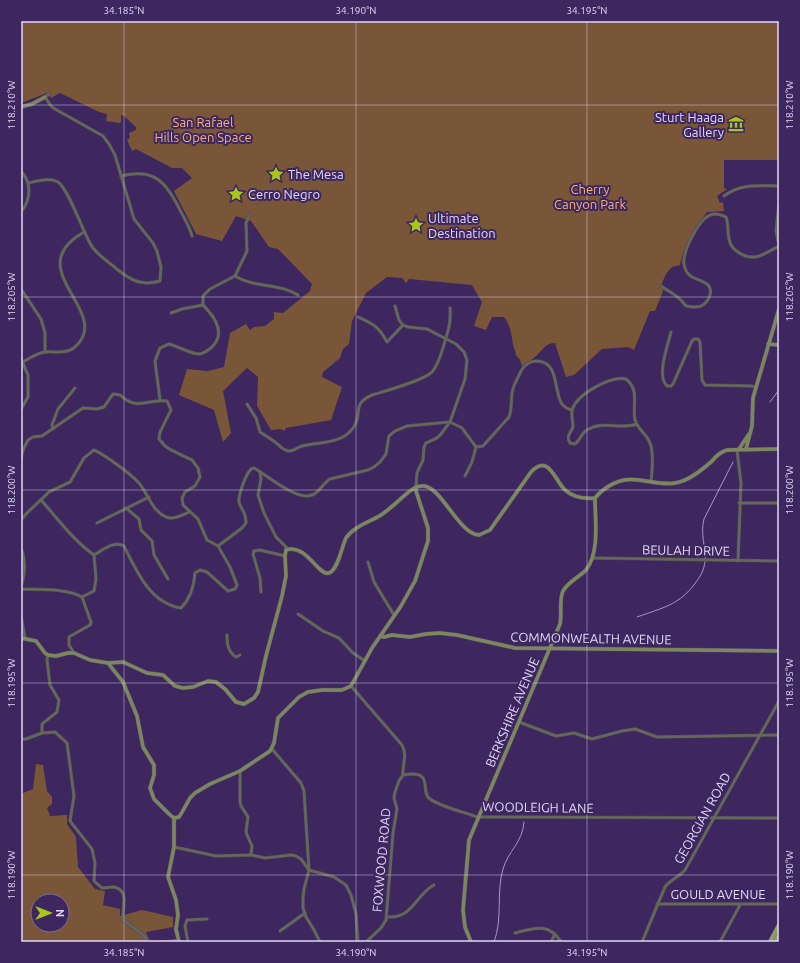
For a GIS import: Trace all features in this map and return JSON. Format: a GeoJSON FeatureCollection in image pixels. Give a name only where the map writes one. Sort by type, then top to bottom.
{"type":"FeatureCollection","features":[{"type":"Feature","properties":{"kind":"main road"},"geometry":{"type":"LineString","coordinates":[[770,942],[779,925]]}},
{"type":"Feature","properties":{"kind":"main road"},"geometry":{"type":"LineString","coordinates":[[775,942],[779,934]]}},
{"type":"Feature","properties":{"kind":"street"},"geometry":{"type":"LineString","coordinates":[[21,107],[32,104],[49,94]]}},
{"type":"Feature","properties":{"kind":"street"},"geometry":{"type":"LineString","coordinates":[[28,183],[49,179],[60,184],[65,189],[84,232],[94,248],[131,280],[141,283],[159,282],[161,280],[161,267],[157,250],[134,220],[115,155],[103,136],[56,110],[51,106],[45,97]]}},
{"type":"Feature","properties":{"kind":"street"},"geometry":{"type":"LineString","coordinates":[[21,171],[28,183],[28,199],[25,208],[21,212]]}},
{"type":"Feature","properties":{"kind":"street"},"geometry":{"type":"LineString","coordinates":[[121,176],[134,173],[143,174],[152,176],[162,182],[172,193],[192,236]]}},
{"type":"Feature","properties":{"kind":"street"},"geometry":{"type":"LineString","coordinates":[[724,196],[734,189],[743,186],[779,186]]}},
{"type":"Feature","properties":{"kind":"street"},"geometry":{"type":"LineString","coordinates":[[661,286],[679,296],[686,306],[697,307],[706,303],[710,294],[710,289],[708,286],[689,275],[686,270],[684,258],[688,244],[704,220],[713,214],[718,214],[726,218],[732,247],[751,258],[757,257],[779,246],[776,231],[779,204]]}},
{"type":"Feature","properties":{"kind":"street"},"geometry":{"type":"LineString","coordinates":[[160,400],[155,361],[160,348],[169,344],[191,353],[199,354],[207,351],[216,342],[218,332],[217,323],[211,312],[203,305],[203,296],[210,289],[235,276],[247,251],[246,223],[250,214]]}},
{"type":"Feature","properties":{"kind":"street"},"geometry":{"type":"LineString","coordinates":[[23,362],[45,352],[61,353],[72,349],[82,339],[85,331],[84,318],[62,274],[60,257],[65,247],[72,239],[84,232]]}},
{"type":"Feature","properties":{"kind":"street"},"geometry":{"type":"LineString","coordinates":[[235,276],[243,281],[289,290],[298,295]]}},
{"type":"Feature","properties":{"kind":"street"},"geometry":{"type":"LineString","coordinates":[[21,289],[41,319],[45,333],[45,352]]}},
{"type":"Feature","properties":{"kind":"street"},"geometry":{"type":"LineString","coordinates":[[171,313],[182,309],[203,305]]}},
{"type":"Feature","properties":{"kind":"street"},"geometry":{"type":"LineString","coordinates":[[174,818],[179,817],[190,798],[195,793],[210,784],[240,771],[266,755],[272,749],[278,718],[299,696],[313,691],[342,690],[351,686],[414,581],[428,542],[428,528],[416,491],[417,473],[423,460],[424,447],[426,443],[437,438],[450,422],[465,379],[467,360],[464,352],[460,348],[446,339],[427,330],[403,326],[399,320],[396,306]]}},
{"type":"Feature","properties":{"kind":"street"},"geometry":{"type":"LineString","coordinates":[[247,404],[256,418],[260,432],[274,440],[286,450],[292,451],[303,446],[340,439],[354,427],[359,405],[365,398],[421,378],[433,371],[438,362],[446,339],[451,319],[450,308]]}},
{"type":"Feature","properties":{"kind":"street"},"geometry":{"type":"LineString","coordinates":[[746,449],[752,426],[752,401],[779,309]]}},
{"type":"Feature","properties":{"kind":"street"},"geometry":{"type":"LineString","coordinates":[[358,318],[379,328],[387,342],[403,326]]}},
{"type":"Feature","properties":{"kind":"street"},"geometry":{"type":"LineString","coordinates":[[671,332],[662,372],[662,381],[667,386],[673,384],[692,342],[696,338],[700,342],[702,380],[705,385],[752,386],[756,388]]}},
{"type":"Feature","properties":{"kind":"street"},"geometry":{"type":"LineString","coordinates":[[768,344],[779,345]]}},
{"type":"Feature","properties":{"kind":"street"},"geometry":{"type":"LineString","coordinates":[[21,359],[28,375],[28,397],[21,409]]}},
{"type":"Feature","properties":{"kind":"street"},"geometry":{"type":"LineString","coordinates":[[476,447],[483,446],[509,417],[511,413],[514,386],[522,368],[531,362],[543,362],[550,367],[554,374],[561,403],[566,408],[572,410]]}},
{"type":"Feature","properties":{"kind":"street"},"geometry":{"type":"LineString","coordinates":[[637,424],[630,426],[605,425],[594,427],[585,431],[578,442],[572,444],[568,441],[568,437],[573,427],[572,410],[589,390],[596,386],[618,379],[626,379],[635,391],[635,416],[637,424],[650,441],[651,481]]}},
{"type":"Feature","properties":{"kind":"street"},"geometry":{"type":"LineString","coordinates":[[54,429],[52,425],[58,409],[75,388]]}},
{"type":"Feature","properties":{"kind":"street"},"geometry":{"type":"LineString","coordinates":[[21,459],[28,440],[33,437],[42,436],[83,408],[97,409],[104,407],[113,394],[120,395],[126,401],[135,405],[160,400],[167,401],[171,410],[160,432],[159,439],[164,446],[170,450],[192,460],[198,468],[200,478],[194,486],[185,492],[182,498],[183,505],[198,519],[207,540],[218,546],[230,567],[237,586],[235,590],[228,591],[207,572],[200,570],[195,573],[193,586],[186,603],[181,608],[171,606],[159,600],[139,577],[124,546],[119,543],[114,544],[94,554]]}},
{"type":"Feature","properties":{"kind":"street"},"geometry":{"type":"LineString","coordinates":[[218,546],[242,528],[246,523],[246,514],[239,503],[239,496],[251,468],[260,471],[277,484],[304,496],[312,495],[330,479],[368,470],[380,462],[386,454],[389,436],[395,431],[417,424],[450,422],[462,428],[476,447]]}},
{"type":"Feature","properties":{"kind":"street"},"geometry":{"type":"LineString","coordinates":[[738,561],[741,483],[738,449],[750,433]]}},
{"type":"Feature","properties":{"kind":"street"},"geometry":{"type":"LineString","coordinates":[[465,476],[472,462],[476,447]]}},
{"type":"Feature","properties":{"kind":"street"},"geometry":{"type":"LineString","coordinates":[[260,471],[261,479],[258,495],[264,513],[276,536],[288,549],[302,553],[313,561],[322,572],[327,574],[330,573],[335,566],[346,539],[355,529],[382,514],[416,487],[424,486],[433,491],[469,532],[477,535],[483,534],[490,530],[531,472],[538,466],[543,466],[550,470],[563,488],[572,495],[582,498],[595,498],[610,485],[621,480],[635,479],[670,484],[680,482],[693,476],[720,453],[726,450],[779,449]]}},
{"type":"Feature","properties":{"kind":"street"},"geometry":{"type":"LineString","coordinates":[[21,520],[49,492],[70,482],[84,458],[94,450],[102,454],[139,483],[155,509],[164,516],[171,519],[189,512]]}},
{"type":"Feature","properties":{"kind":"street"},"geometry":{"type":"LineString","coordinates":[[97,523],[149,497]]}},
{"type":"Feature","properties":{"kind":"street","name":"BERKSHIRE AVENUE"},"geometry":{"type":"LineString","coordinates":[[471,942],[465,927],[463,910],[468,847],[472,831],[480,817],[550,649],[560,621],[562,592],[581,575],[592,558],[595,545],[595,498]]}},
{"type":"Feature","properties":{"kind":"street"},"geometry":{"type":"LineString","coordinates":[[41,500],[67,531],[86,549],[94,554]]}},
{"type":"Feature","properties":{"kind":"street"},"geometry":{"type":"LineString","coordinates":[[740,503],[779,503]]}},
{"type":"Feature","properties":{"kind":"street"},"geometry":{"type":"LineString","coordinates":[[126,508],[139,520],[142,530],[152,541],[154,555],[168,579]]}},
{"type":"Feature","properties":{"kind":"street"},"geometry":{"type":"LineString","coordinates":[[21,548],[25,563],[21,588],[77,594],[82,598],[91,622],[90,625],[69,637],[69,645],[74,653]]}},
{"type":"Feature","properties":{"kind":"street"},"geometry":{"type":"LineString","coordinates":[[21,616],[23,638],[36,641],[48,655],[56,656],[74,653],[90,660],[108,663],[128,663],[147,673],[163,675],[175,686],[183,688],[193,687],[208,681],[216,682],[225,689],[236,702],[240,704],[248,703],[256,696],[258,692],[286,576],[285,553],[288,549]]}},
{"type":"Feature","properties":{"kind":"street"},"geometry":{"type":"LineString","coordinates":[[261,592],[260,578],[253,554],[254,551],[260,550],[285,556]]}},
{"type":"Feature","properties":{"kind":"street"},"geometry":{"type":"LineString","coordinates":[[82,598],[94,591],[96,579],[94,554]]}},
{"type":"Feature","properties":{"kind":"street","name":"BEULAH DRIVE"},"geometry":{"type":"LineString","coordinates":[[592,558],[779,562]]}},
{"type":"Feature","properties":{"kind":"street"},"geometry":{"type":"LineString","coordinates":[[368,562],[374,582],[394,616]]}},
{"type":"Feature","properties":{"kind":"street"},"geometry":{"type":"LineString","coordinates":[[298,614],[322,631],[339,638],[353,653],[365,661]]}},
{"type":"Feature","properties":{"kind":"street","name":"COMMONWEALTH AVENUE"},"geometry":{"type":"LineString","coordinates":[[380,636],[384,637],[392,635],[410,637],[426,634],[457,635],[515,648],[779,651]]}},
{"type":"Feature","properties":{"kind":"street"},"geometry":{"type":"LineString","coordinates":[[227,635],[227,645],[231,654],[236,657],[240,655]]}},
{"type":"Feature","properties":{"kind":"street"},"geometry":{"type":"LineString","coordinates":[[42,733],[42,724],[57,712],[59,700],[50,685],[47,660],[48,655]]}},
{"type":"Feature","properties":{"kind":"street"},"geometry":{"type":"LineString","coordinates":[[112,670],[116,662]]}},
{"type":"Feature","properties":{"kind":"street"},"geometry":{"type":"LineString","coordinates":[[108,663],[123,682],[132,701],[139,723],[143,747],[154,765],[154,775],[150,788],[154,799],[174,818]]}},
{"type":"Feature","properties":{"kind":"street"},"geometry":{"type":"LineString","coordinates":[[351,686],[402,745],[406,756],[403,775]]}},
{"type":"Feature","properties":{"kind":"street","name":"GEORGIAN ROAD"},"geometry":{"type":"LineString","coordinates":[[642,942],[665,887],[669,882],[685,870],[779,701]]}},
{"type":"Feature","properties":{"kind":"street"},"geometry":{"type":"LineString","coordinates":[[519,722],[556,736],[574,733],[592,740],[622,731],[634,730],[657,737],[779,735]]}},
{"type":"Feature","properties":{"kind":"street"},"geometry":{"type":"LineString","coordinates":[[21,738],[26,739],[42,733],[55,732],[67,743],[74,796],[70,821],[92,849],[95,863],[94,881],[102,888],[116,888],[121,890],[125,900],[122,915],[123,920],[142,934],[145,937],[146,942]]}},
{"type":"Feature","properties":{"kind":"street"},"geometry":{"type":"LineString","coordinates":[[272,749],[301,784],[304,791],[309,870],[303,898],[304,913],[320,942]]}},
{"type":"Feature","properties":{"kind":"street"},"geometry":{"type":"LineString","coordinates":[[240,771],[240,801],[241,806],[248,817],[246,831],[252,846],[251,855]]}},
{"type":"Feature","properties":{"kind":"street","name":"WOODLEIGH LANE"},"geometry":{"type":"LineString","coordinates":[[403,775],[414,774],[423,778],[426,783],[426,793],[428,798],[435,802],[480,817],[713,819],[779,818]]}},
{"type":"Feature","properties":{"kind":"street","name":"FOXWOOD ROAD"},"geometry":{"type":"LineString","coordinates":[[366,942],[384,924],[387,917],[396,809],[394,798],[399,781],[403,775]]}},
{"type":"Feature","properties":{"kind":"street"},"geometry":{"type":"LineString","coordinates":[[174,818],[174,847],[168,877],[176,900],[178,916],[176,929],[179,942]]}},
{"type":"Feature","properties":{"kind":"street"},"geometry":{"type":"LineString","coordinates":[[174,847],[216,856],[251,855],[265,858],[291,855],[296,856],[301,859],[309,870],[334,877],[346,885],[351,894],[356,914],[358,942]]}},
{"type":"Feature","properties":{"kind":"street"},"geometry":{"type":"LineString","coordinates":[[387,917],[393,917],[405,913],[427,889],[434,885]]}},
{"type":"Feature","properties":{"kind":"street","name":"GOULD AVENUE"},"geometry":{"type":"LineString","coordinates":[[657,904],[779,904]]}},
{"type":"Feature","properties":{"kind":"street"},"geometry":{"type":"LineString","coordinates":[[720,942],[740,905]]}},
{"type":"Feature","properties":{"kind":"street"},"geometry":{"type":"LineString","coordinates":[[280,932],[304,913]]}},
{"type":"Feature","properties":{"kind":"street"},"geometry":{"type":"LineString","coordinates":[[188,942],[185,926],[187,920],[207,919]]}},
{"type":"Feature","properties":{"kind":"street"},"geometry":{"type":"LineString","coordinates":[[515,933],[537,928],[548,929],[562,942]]}},
{"type":"Feature","properties":{"kind":"street"},"geometry":{"type":"LineString","coordinates":[[550,942],[555,934]]}},
{"type":"Feature","properties":{"kind":"green space"},"geometry":{"type":"Polygon","coordinates":[[[21,21],[779,21],[779,160],[724,160],[724,188],[727,189],[717,196],[720,203],[723,202],[724,211],[707,212],[687,243],[680,265],[672,267],[666,274],[662,283],[663,291],[655,311],[650,311],[634,350],[628,347],[602,349],[574,375],[566,377],[555,343],[552,343],[546,346],[522,366],[520,360],[515,354],[511,331],[504,317],[492,317],[486,330],[474,326],[482,302],[472,285],[409,279],[406,283],[402,278],[387,277],[366,293],[352,321],[349,344],[343,349],[340,358],[323,372],[322,377],[342,387],[331,420],[286,428],[284,431],[281,429],[271,430],[257,406],[258,377],[247,368],[223,391],[231,433],[223,442],[214,410],[179,395],[187,369],[208,371],[224,367],[230,333],[246,324],[250,330],[254,327],[265,326],[274,319],[274,312],[283,313],[310,291],[312,284],[278,249],[269,247],[251,221],[236,216],[222,241],[196,234],[174,191],[192,178],[182,168],[172,168],[136,149],[132,151],[127,140],[130,138],[129,133],[136,130],[136,127],[124,116],[121,115],[120,123],[106,121],[107,114],[99,112],[60,93],[51,98],[47,93],[21,103],[21,21]]]}},
{"type":"Feature","properties":{"kind":"green space"},"geometry":{"type":"Polygon","coordinates":[[[36,764],[43,765],[47,791],[52,797],[52,804],[47,808],[50,816],[67,815],[67,824],[76,837],[78,867],[95,889],[105,891],[103,905],[120,909],[120,916],[142,910],[173,917],[173,927],[146,932],[150,942],[21,942],[21,792],[23,793],[33,789],[36,764]]]}},
{"type":"Feature","properties":{"kind":"green space"},"geometry":{"type":"Polygon","coordinates":[[[176,939],[176,942],[150,942],[176,939]]]}},
{"type":"Feature","properties":{"kind":"waterway"},"geometry":{"type":"LineString","coordinates":[[770,402],[779,390]]}},
{"type":"Feature","properties":{"kind":"waterway"},"geometry":{"type":"LineString","coordinates":[[637,617],[677,601],[690,590],[699,577],[705,562],[703,535],[704,519],[733,462]]}},
{"type":"Feature","properties":{"kind":"waterway"},"geometry":{"type":"LineString","coordinates":[[494,942],[497,933],[500,887],[503,869],[521,835],[524,822]]}},
{"type":"Feature","properties":{"kind":"place","name":"Sturt Haaga Gallery"},"geometry":{"type":"Point","coordinates":[736,124]}},
{"type":"Feature","properties":{"kind":"place","name":"The Mesa"},"geometry":{"type":"Point","coordinates":[276,174]}},
{"type":"Feature","properties":{"kind":"place","name":"Cerro Negro"},"geometry":{"type":"Point","coordinates":[236,194]}},
{"type":"Feature","properties":{"kind":"place","name":"Ultimate Destination"},"geometry":{"type":"Point","coordinates":[416,225]}},
{"type":"Feature","properties":{"kind":"park label","name":"San Rafael Hills Open Space"},"geometry":{"type":"Point","coordinates":[203,130]}},
{"type":"Feature","properties":{"kind":"park label","name":"Cherry Canyon Park"},"geometry":{"type":"Point","coordinates":[590,196]}}]}
